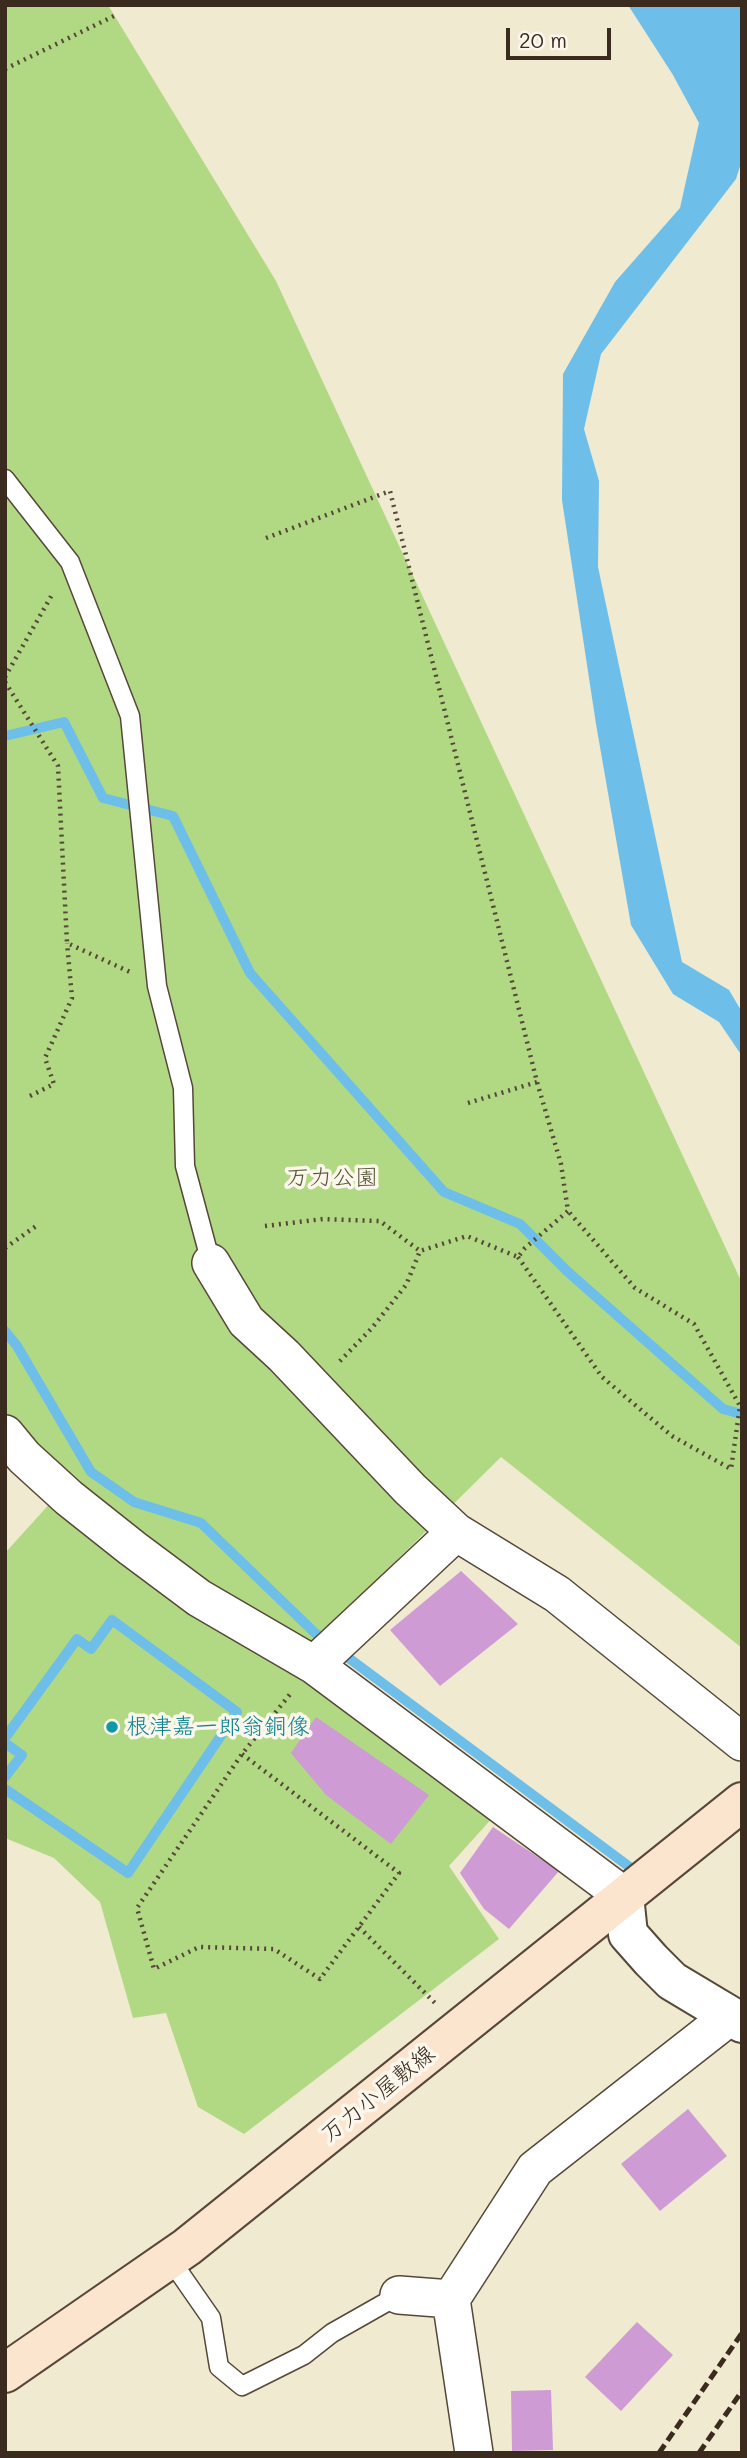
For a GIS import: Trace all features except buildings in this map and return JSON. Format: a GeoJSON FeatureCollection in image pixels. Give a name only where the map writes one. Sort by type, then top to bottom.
{"type":"FeatureCollection","features":[{"type":"Feature","properties":{"kind":"main road","name":"万力小屋敷線"},"geometry":{"type":"LineString","coordinates":[[5,2373],[170,2259],[742,1802]]}},
{"type":"Feature","properties":{"kind":"street"},"geometry":{"type":"LineString","coordinates":[[211,1263],[246,1321],[314,1387],[410,1489],[456,1532],[557,1594],[742,1742]]}},
{"type":"Feature","properties":{"kind":"street"},"geometry":{"type":"LineString","coordinates":[[7,1433],[24,1457],[69,1498],[199,1598],[328,1652],[624,1896],[628,1934],[672,1981],[736,2020],[535,2169],[451,2299],[474,2453]]}},
{"type":"Feature","properties":{"kind":"street"},"geometry":{"type":"LineString","coordinates":[[328,1652],[456,1532]]}},
{"type":"Feature","properties":{"kind":"street"},"geometry":{"type":"LineString","coordinates":[[399,2295],[451,2299]]}},
{"type":"Feature","properties":{"kind":"lane"},"geometry":{"type":"LineString","coordinates":[[5,480],[70,562],[130,716],[158,986],[183,1088],[185,1166],[211,1263]]}},
{"type":"Feature","properties":{"kind":"lane"},"geometry":{"type":"LineString","coordinates":[[170,2259],[211,2318],[219,2367],[242,2386],[304,2355],[332,2333],[399,2295]]}},
{"type":"Feature","properties":{"kind":"path"},"geometry":{"type":"LineString","coordinates":[[5,69],[114,16]]}},
{"type":"Feature","properties":{"kind":"path"},"geometry":{"type":"LineString","coordinates":[[266,538],[390,491],[537,1082],[561,1164],[568,1211],[635,1287],[694,1324],[740,1406],[731,1469],[672,1436],[602,1377],[519,1257],[467,1236],[420,1251],[406,1284],[372,1328],[314,1387]]}},
{"type":"Feature","properties":{"kind":"path"},"geometry":{"type":"LineString","coordinates":[[30,1096],[54,1084],[45,1058],[72,998],[58,765],[5,680],[70,562]]}},
{"type":"Feature","properties":{"kind":"path"},"geometry":{"type":"LineString","coordinates":[[67,943],[158,986]]}},
{"type":"Feature","properties":{"kind":"path"},"geometry":{"type":"LineString","coordinates":[[468,1103],[537,1082]]}},
{"type":"Feature","properties":{"kind":"path"},"geometry":{"type":"LineString","coordinates":[[519,1257],[524,1248],[568,1211]]}},
{"type":"Feature","properties":{"kind":"path"},"geometry":{"type":"LineString","coordinates":[[265,1226],[323,1219],[380,1221],[420,1251]]}},
{"type":"Feature","properties":{"kind":"path"},"geometry":{"type":"LineString","coordinates":[[5,1248],[39,1224]]}},
{"type":"Feature","properties":{"kind":"path"},"geometry":{"type":"LineString","coordinates":[[242,1754],[399,1873],[320,1979],[274,1949],[199,1947],[154,1969],[137,1908],[242,1754],[328,1652]]}},
{"type":"Feature","properties":{"kind":"path"},"geometry":{"type":"LineString","coordinates":[[359,1927],[460,2028]]}},
{"type":"Feature","properties":{"kind":"green space","name":"万力公園"},"geometry":{"type":"Polygon","coordinates":[[[5,5],[108,5],[276,281],[742,1283],[742,1648],[501,1457],[311,1645],[297,1677],[495,1815],[449,1866],[499,1939],[244,2134],[198,2107],[166,2013],[133,2018],[100,1902],[54,1858],[5,1838],[5,1553],[73,1478],[5,1424],[5,5]]]}},
{"type":"Feature","properties":{"kind":"water"},"geometry":{"type":"Polygon","coordinates":[[[628,5],[742,5],[742,160],[736,179],[601,354],[584,429],[599,481],[598,567],[682,962],[729,990],[742,1012],[742,1056],[719,1022],[673,994],[631,925],[596,724],[562,500],[563,374],[615,282],[680,208],[699,123],[673,75],[628,5]]]}},
{"type":"Feature","properties":{"kind":"waterway"},"geometry":{"type":"LineString","coordinates":[[5,736],[64,722],[103,798],[173,816],[250,973],[444,1192],[520,1224],[567,1271],[723,1409],[742,1414]]}},
{"type":"Feature","properties":{"kind":"waterway"},"geometry":{"type":"LineString","coordinates":[[5,1331],[17,1346],[91,1472],[134,1502],[201,1523],[315,1633],[631,1868]]}},
{"type":"Feature","properties":{"kind":"waterway"},"geometry":{"type":"LineString","coordinates":[[5,1738],[77,1639],[91,1649],[112,1620],[237,1712],[128,1873],[5,1789]]}},
{"type":"Feature","properties":{"kind":"waterway"},"geometry":{"type":"LineString","coordinates":[[5,1743],[22,1755],[5,1777]]}},
{"type":"Feature","properties":{"kind":"railway"},"geometry":{"type":"LineString","coordinates":[[659,2453],[742,2333]]}},
{"type":"Feature","properties":{"kind":"railway"},"geometry":{"type":"LineString","coordinates":[[699,2453],[742,2391]]}},
{"type":"Feature","properties":{"kind":"place","name":"根津嘉一郎翁銅像"},"geometry":{"type":"Point","coordinates":[112,1727]}}]}
